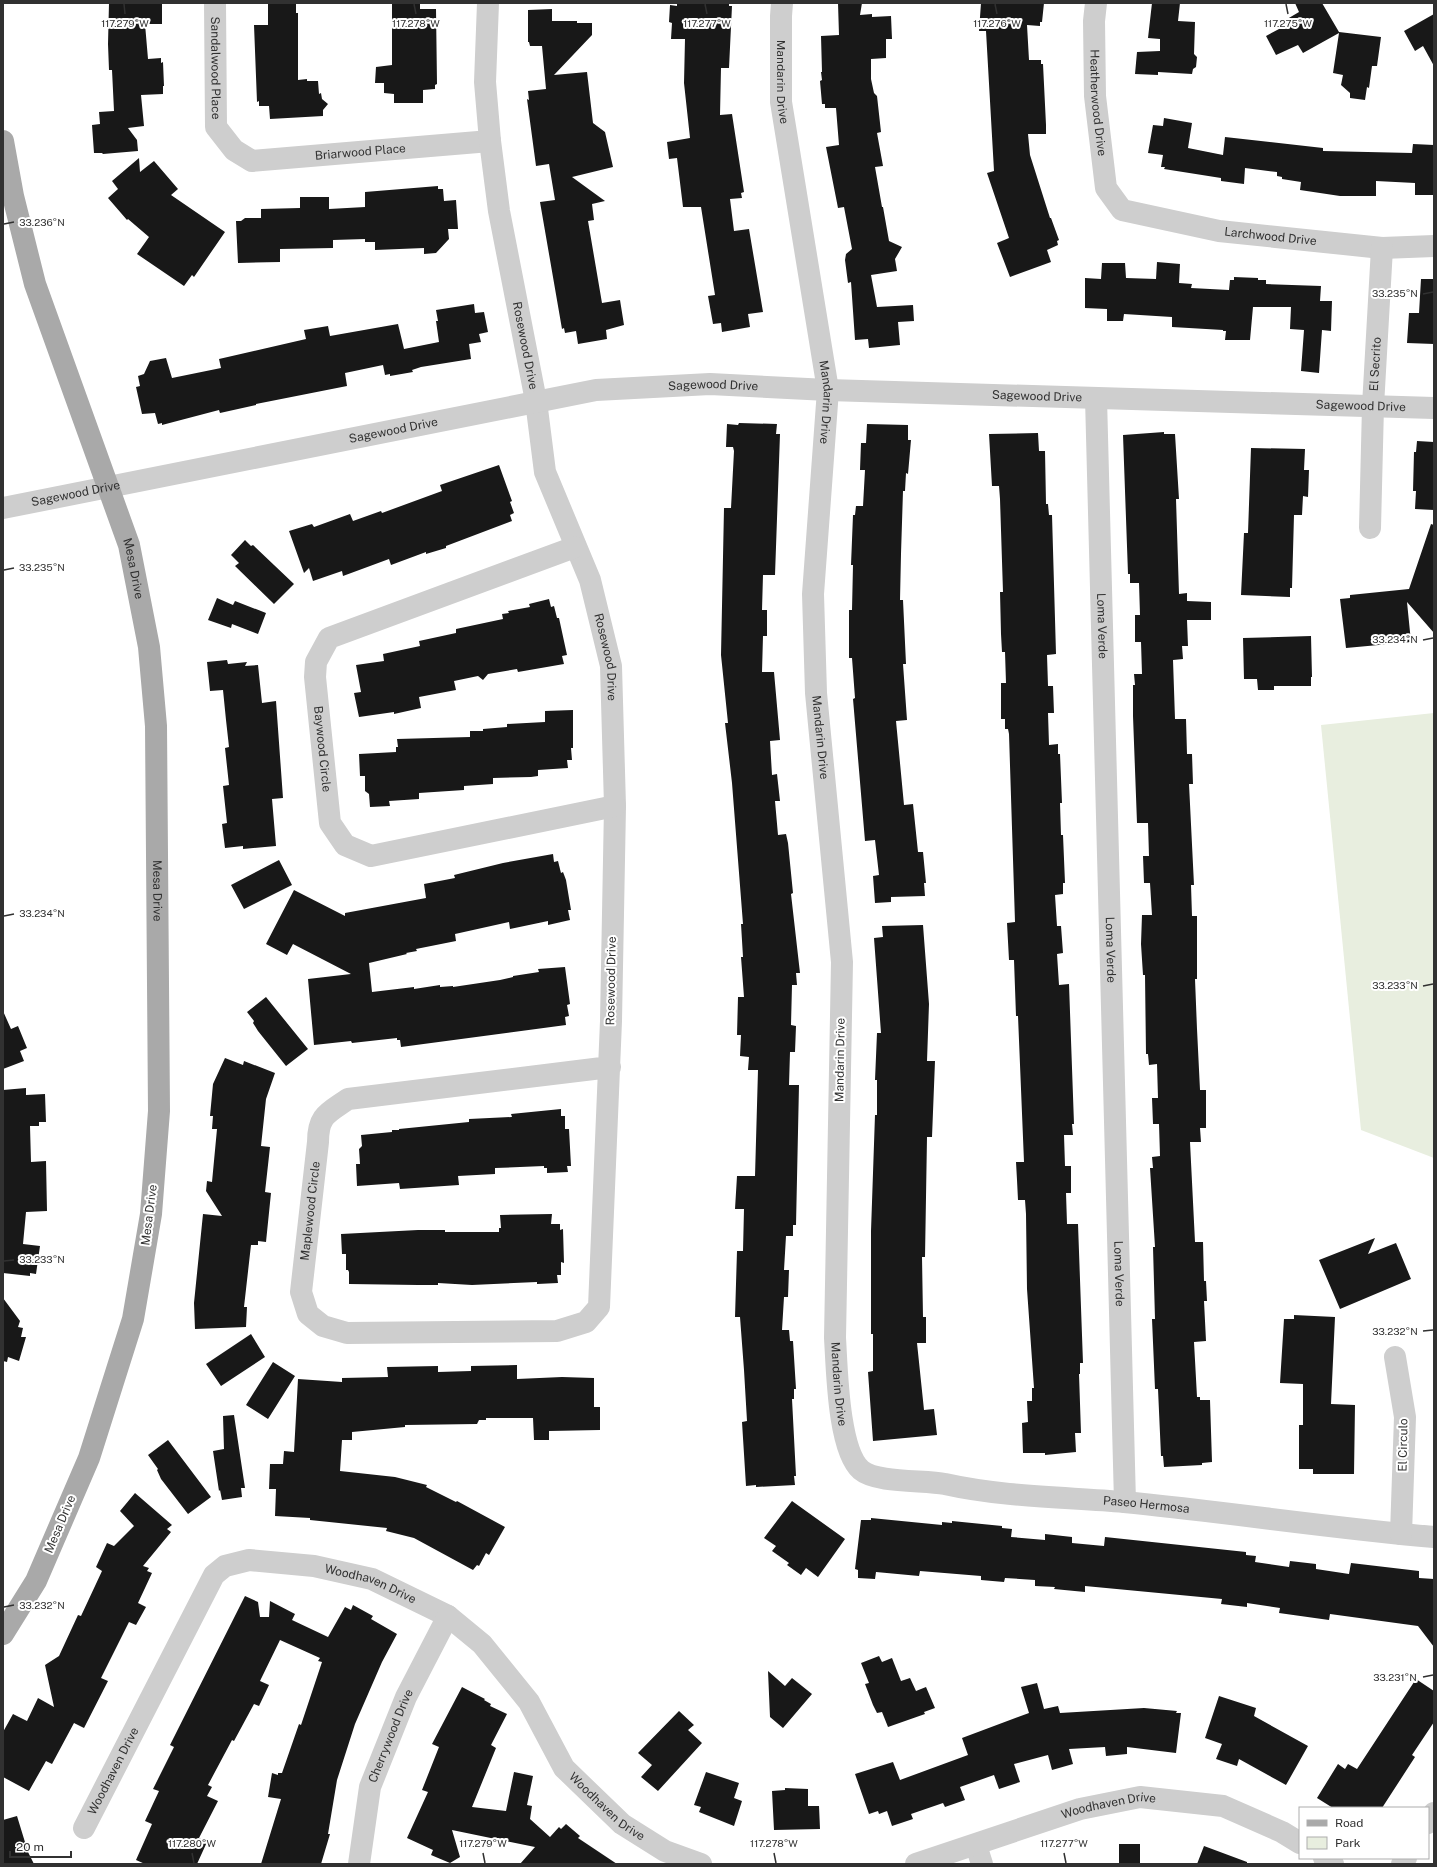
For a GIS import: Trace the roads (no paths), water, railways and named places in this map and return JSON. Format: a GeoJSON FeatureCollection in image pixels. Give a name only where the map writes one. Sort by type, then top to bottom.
{"type":"FeatureCollection","features":[{"type":"Feature","properties":{"kind":"main road","name":"Mesa Drive"},"geometry":{"type":"LineString","coordinates":[[3,141],[13,196],[35,284],[109,488],[130,552],[149,647],[156,726],[159,1111],[151,1214],[133,1319],[89,1458],[36,1581],[3,1634]]}},
{"type":"Feature","properties":{"kind":"street","name":"Sandalwood Place"},"geometry":{"type":"LineString","coordinates":[[214,3],[216,127],[234,150]]}},
{"type":"Feature","properties":{"kind":"street","name":"Rosewood Drive"},"geometry":{"type":"LineString","coordinates":[[488,3],[485,82],[490,141],[499,211],[536,401],[545,472],[590,580],[611,666],[614,806],[610,1067],[599,1307],[586,1322]]}},
{"type":"Feature","properties":{"kind":"street","name":"Mandarin Drive"},"geometry":{"type":"LineString","coordinates":[[782,3],[781,102],[828,390],[813,594],[816,693],[842,962],[835,1338],[840,1407],[849,1451],[861,1470]]}},
{"type":"Feature","properties":{"kind":"street","name":"Heatherwood Drive"},"geometry":{"type":"LineString","coordinates":[[1096,3],[1094,22],[1095,96],[1106,188],[1115,199]]}},
{"type":"Feature","properties":{"kind":"street","name":"Briarwood Place"},"geometry":{"type":"LineString","coordinates":[[234,150],[252,161],[490,141]]}},
{"type":"Feature","properties":{"kind":"street","name":"Larchwood Drive"},"geometry":{"type":"LineString","coordinates":[[1115,199],[1122,210],[1219,231],[1382,248],[1434,246]]}},
{"type":"Feature","properties":{"kind":"street","name":"El Secrito"},"geometry":{"type":"LineString","coordinates":[[1370,528],[1373,406],[1382,248]]}},
{"type":"Feature","properties":{"kind":"street","name":"Sagewood Drive"},"geometry":{"type":"LineString","coordinates":[[3,508],[596,390],[710,384],[828,390],[1434,408]]}},
{"type":"Feature","properties":{"kind":"street","name":"Loma Verde"},"geometry":{"type":"LineString","coordinates":[[1096,398],[1124,1502]]}},
{"type":"Feature","properties":{"kind":"street","name":"Baywood Circle"},"geometry":{"type":"LineString","coordinates":[[575,547],[329,638],[316,662],[314,677],[330,823],[345,845],[371,856],[614,806]]}},
{"type":"Feature","properties":{"kind":"street","name":"Maplewood Circle"},"geometry":{"type":"LineString","coordinates":[[586,1322],[557,1331],[347,1333],[323,1326],[308,1314],[301,1292],[318,1142],[318,1128],[324,1116],[348,1099],[610,1067]]}},
{"type":"Feature","properties":{"kind":"street","name":"El Circulo"},"geometry":{"type":"LineString","coordinates":[[1395,1357],[1405,1417],[1401,1534]]}},
{"type":"Feature","properties":{"kind":"street","name":"Paseo Hermosa"},"geometry":{"type":"LineString","coordinates":[[861,1470],[885,1479],[932,1482],[971,1490],[1124,1502],[1434,1537]]}},
{"type":"Feature","properties":{"kind":"street","name":"Woodhaven Drive"},"geometry":{"type":"LineString","coordinates":[[84,1828],[214,1575],[226,1566],[249,1560],[307,1565],[372,1579],[448,1616],[482,1644],[529,1702],[564,1768],[622,1824],[665,1851],[701,1864]]}},
{"type":"Feature","properties":{"kind":"street","name":"Cherrywood Drive"},"geometry":{"type":"LineString","coordinates":[[359,1864],[370,1787],[406,1697],[448,1616]]}},
{"type":"Feature","properties":{"kind":"street","name":"Woodhaven Drive"},"geometry":{"type":"LineString","coordinates":[[916,1864],[979,1855],[1080,1809],[1140,1797],[1223,1806],[1282,1832],[1299,1842]]}}]}
